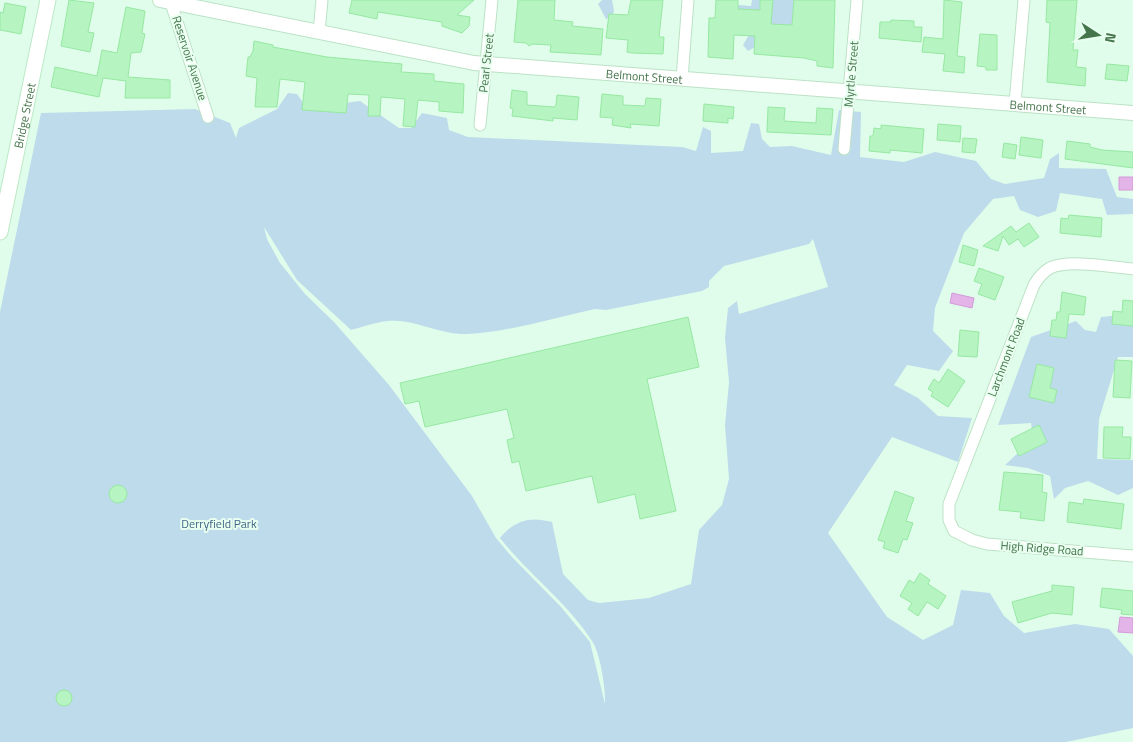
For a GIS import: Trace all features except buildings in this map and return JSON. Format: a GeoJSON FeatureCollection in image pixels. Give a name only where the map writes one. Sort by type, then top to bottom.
{"type":"FeatureCollection","features":[{"type":"Feature","properties":{"kind":"main road","name":"Bridge Street"},"geometry":{"type":"LineString","coordinates":[[0,232],[48,0]]}},
{"type":"Feature","properties":{"kind":"street"},"geometry":{"type":"LineString","coordinates":[[319,32],[322,0]]}},
{"type":"Feature","properties":{"kind":"street","name":"Pearl Street"},"geometry":{"type":"LineString","coordinates":[[480,125],[492,0]]}},
{"type":"Feature","properties":{"kind":"street"},"geometry":{"type":"LineString","coordinates":[[682,79],[688,0]]}},
{"type":"Feature","properties":{"kind":"street","name":"Myrtle Street"},"geometry":{"type":"LineString","coordinates":[[844,148],[858,0]]}},
{"type":"Feature","properties":{"kind":"street"},"geometry":{"type":"LineString","coordinates":[[1015,103],[1024,0]]}},
{"type":"Feature","properties":{"kind":"street","name":"Belmont Street"},"geometry":{"type":"LineString","coordinates":[[169,4],[486,65],[1133,113]]}},
{"type":"Feature","properties":{"kind":"street","name":"Reservoir Avenue"},"geometry":{"type":"LineString","coordinates":[[169,4],[208,117]]}},
{"type":"Feature","properties":{"kind":"street","name":"Larchmont Road"},"geometry":{"type":"LineString","coordinates":[[954,531],[949,520],[949,504],[1034,285],[1041,274],[1057,266],[1071,264],[1133,269]]}},
{"type":"Feature","properties":{"kind":"street","name":"High Ridge Road"},"geometry":{"type":"LineString","coordinates":[[954,531],[972,540],[1003,546],[1133,556]]}},
{"type":"Feature","properties":{"kind":"green space"},"geometry":{"type":"Polygon","coordinates":[[[602,0],[612,0],[614,11],[612,17],[606,19],[598,4],[602,0]]]}},
{"type":"Feature","properties":{"kind":"green space"},"geometry":{"type":"Polygon","coordinates":[[[752,0],[810,0],[812,15],[748,51],[743,45],[753,28],[752,9],[744,13],[726,11],[739,5],[751,6],[752,0]]]}},
{"type":"Feature","properties":{"kind":"green space","name":"Derryfield Park"},"geometry":{"type":"Polygon","coordinates":[[[288,93],[297,94],[307,108],[360,101],[399,128],[411,128],[422,113],[447,118],[449,130],[468,137],[682,147],[696,151],[703,127],[711,131],[711,153],[743,151],[751,123],[759,124],[762,139],[770,147],[792,146],[831,155],[839,110],[861,112],[860,157],[904,162],[935,152],[976,161],[991,179],[1005,184],[1044,178],[1050,159],[1059,153],[1059,168],[1106,169],[1117,197],[1133,199],[1133,214],[1107,215],[1102,199],[1060,193],[1056,211],[1038,217],[1020,210],[1014,196],[993,199],[964,233],[935,308],[933,331],[953,351],[939,371],[907,365],[894,385],[918,398],[938,416],[972,418],[958,462],[892,437],[828,533],[887,617],[923,640],[953,625],[961,590],[990,593],[1004,616],[1024,633],[1075,624],[1109,629],[1133,656],[1133,728],[1066,742],[0,742],[0,312],[41,113],[195,109],[230,123],[236,138],[239,128],[277,109],[288,93]],[[264,227],[267,239],[280,263],[305,294],[334,322],[389,385],[472,496],[496,538],[561,607],[590,642],[605,704],[602,671],[598,654],[592,641],[571,614],[500,538],[511,527],[523,521],[537,519],[552,522],[563,574],[588,600],[599,603],[649,598],[691,584],[699,530],[722,505],[729,479],[725,425],[729,382],[725,338],[728,308],[737,301],[739,314],[828,287],[813,239],[809,244],[724,266],[709,281],[709,287],[702,291],[606,310],[595,309],[515,328],[483,333],[457,334],[397,321],[379,322],[351,330],[297,280],[264,227]]]}},
{"type":"Feature","properties":{"kind":"green space"},"geometry":{"type":"Polygon","coordinates":[[[1133,314],[1133,357],[1118,357],[1099,419],[1097,459],[1133,460],[1133,488],[1118,495],[1088,481],[1065,488],[1054,499],[1050,476],[1028,468],[1005,465],[1033,439],[1031,423],[998,425],[1031,337],[1076,321],[1085,330],[1096,332],[1101,317],[1133,314]]]}},
{"type":"Feature","properties":{"kind":"shaded area"},"geometry":{"type":"Polygon","coordinates":[[[1119,177],[1133,177],[1133,190],[1119,190],[1119,177]]]}},
{"type":"Feature","properties":{"kind":"shaded area"},"geometry":{"type":"Polygon","coordinates":[[[952,293],[974,298],[972,308],[950,303],[952,293]]]}},
{"type":"Feature","properties":{"kind":"shaded area"},"geometry":{"type":"Polygon","coordinates":[[[1120,617],[1133,618],[1133,633],[1118,632],[1120,617]]]}}]}
